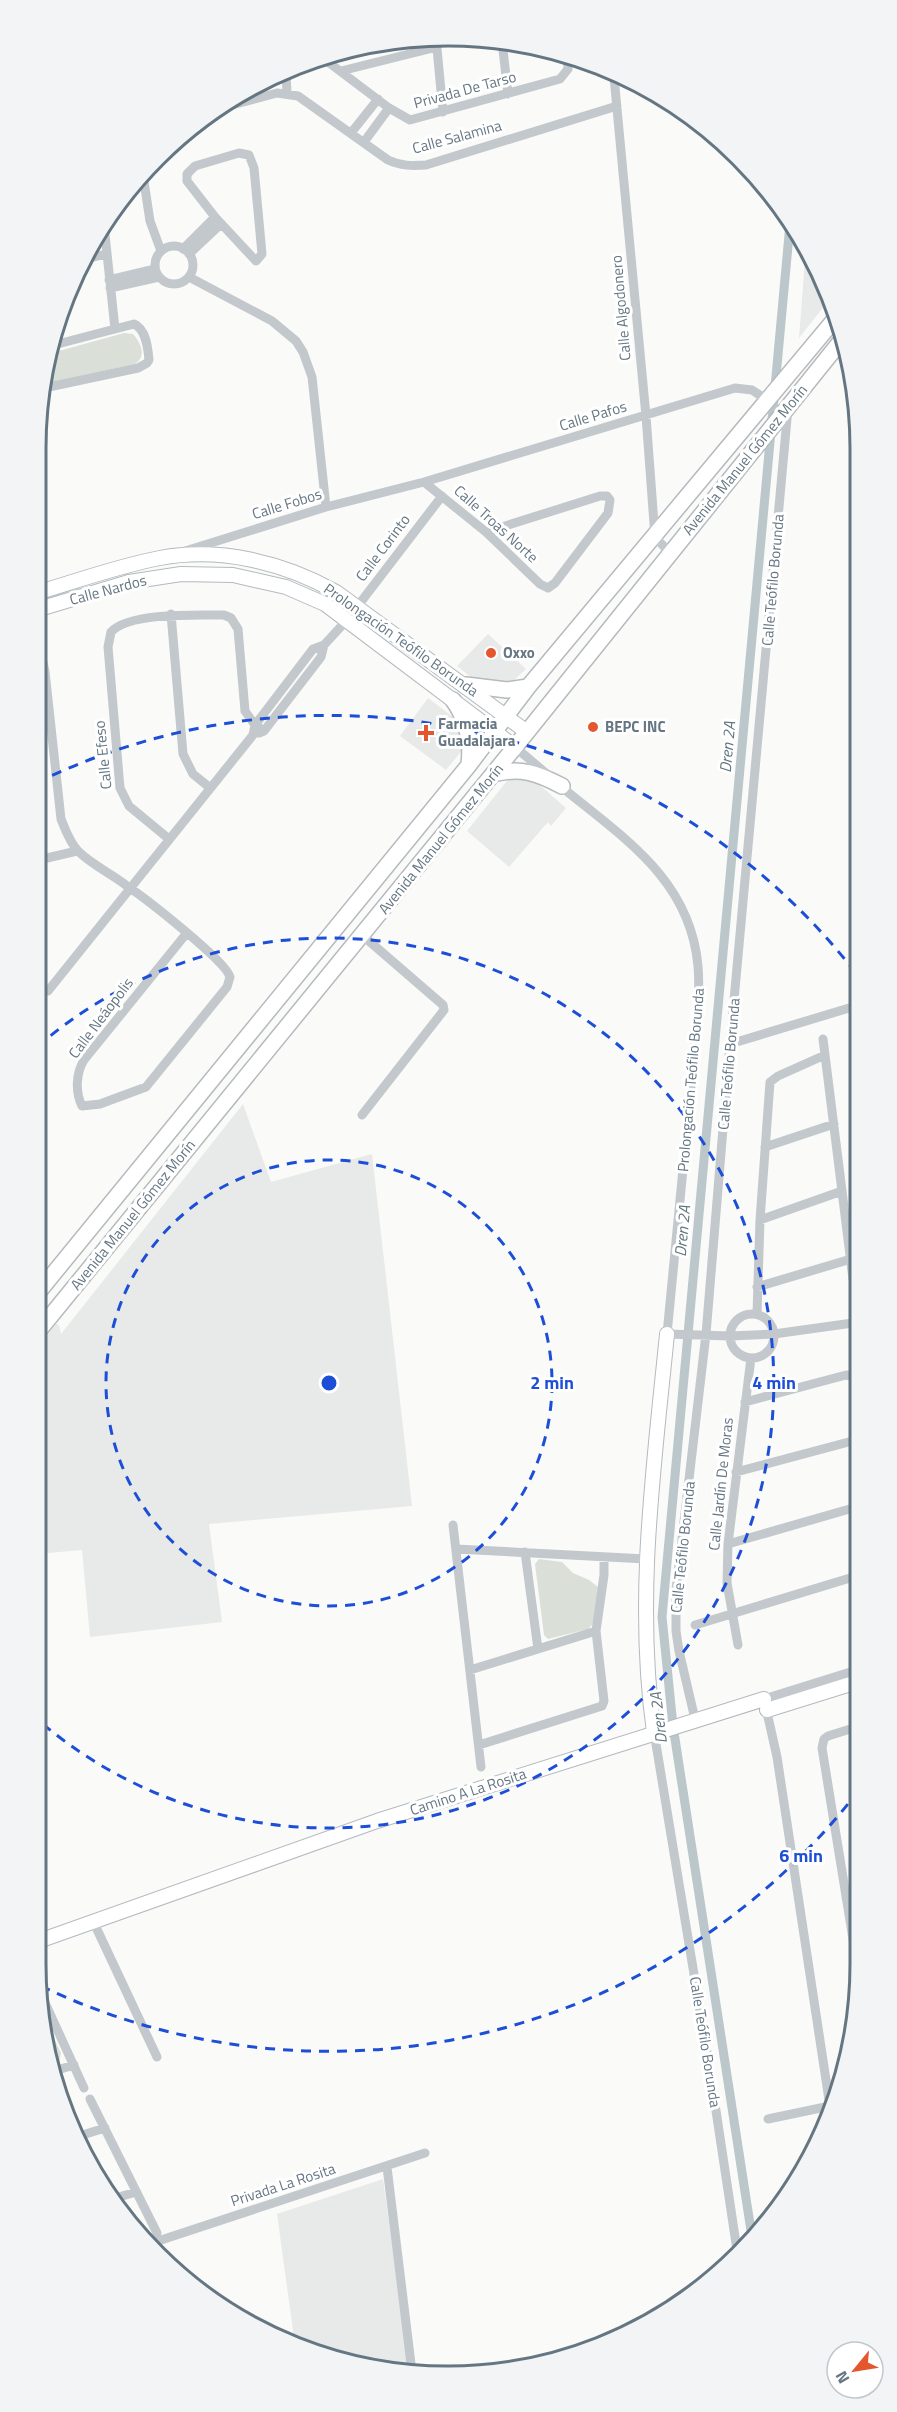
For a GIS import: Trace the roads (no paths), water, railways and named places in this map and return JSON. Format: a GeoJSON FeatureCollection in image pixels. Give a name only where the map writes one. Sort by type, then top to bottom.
{"type":"FeatureCollection","features":[{"type":"Feature","properties":{"kind":"main road","name":"Avenida Manuel Gómez Morín"},"geometry":{"type":"LineString","coordinates":[[46,1283],[469,765],[528,687],[831,324]]}},
{"type":"Feature","properties":{"kind":"main road","name":"Avenida Manuel Gómez Morín"},"geometry":{"type":"LineString","coordinates":[[46,1322],[362,936],[837,345]]}},
{"type":"Feature","properties":{"kind":"main road"},"geometry":{"type":"LineString","coordinates":[[463,683],[500,690],[528,687]]}},
{"type":"Feature","properties":{"kind":"main road"},"geometry":{"type":"LineString","coordinates":[[451,698],[460,709],[468,730],[469,765]]}},
{"type":"Feature","properties":{"kind":"main road"},"geometry":{"type":"LineString","coordinates":[[493,774],[511,770],[525,771],[562,786]]}},
{"type":"Feature","properties":{"kind":"street"},"geometry":{"type":"LineString","coordinates":[[437,46],[443,112]]}},
{"type":"Feature","properties":{"kind":"street"},"geometry":{"type":"LineString","coordinates":[[341,70],[423,47]]}},
{"type":"Feature","properties":{"kind":"street"},"geometry":{"type":"LineString","coordinates":[[503,50],[508,94]]}},
{"type":"Feature","properties":{"kind":"street","name":"Privada De Tarso"},"geometry":{"type":"LineString","coordinates":[[333,63],[389,108],[410,120],[560,79],[568,69],[568,65]]}},
{"type":"Feature","properties":{"kind":"street"},"geometry":{"type":"LineString","coordinates":[[246,101],[277,93],[287,93],[286,81]]}},
{"type":"Feature","properties":{"kind":"street","name":"Calle Algodonero"},"geometry":{"type":"LineString","coordinates":[[615,83],[655,537]]}},
{"type":"Feature","properties":{"kind":"street","name":"Calle Salamina"},"geometry":{"type":"LineString","coordinates":[[287,93],[298,96],[398,165],[426,165],[617,106]]}},
{"type":"Feature","properties":{"kind":"street"},"geometry":{"type":"LineString","coordinates":[[351,133],[378,99]]}},
{"type":"Feature","properties":{"kind":"street"},"geometry":{"type":"LineString","coordinates":[[364,142],[389,108]]}},
{"type":"Feature","properties":{"kind":"street"},"geometry":{"type":"LineString","coordinates":[[239,153],[249,155],[254,168],[261,257],[256,261],[253,259],[218,220],[191,188],[187,174],[195,166],[239,153]]}},
{"type":"Feature","properties":{"kind":"street"},"geometry":{"type":"LineString","coordinates":[[145,185],[150,221],[161,251]]}},
{"type":"Feature","properties":{"kind":"street"},"geometry":{"type":"LineString","coordinates":[[186,252],[218,220]]}},
{"type":"Feature","properties":{"kind":"street"},"geometry":{"type":"LineString","coordinates":[[105,239],[115,329]]}},
{"type":"Feature","properties":{"kind":"street"},"geometry":{"type":"LineString","coordinates":[[172,246],[186,252],[193,265],[189,277],[175,284],[169,284],[157,273],[157,256],[161,251],[172,246]]}},
{"type":"Feature","properties":{"kind":"street"},"geometry":{"type":"LineString","coordinates":[[95,257],[106,255]]}},
{"type":"Feature","properties":{"kind":"street"},"geometry":{"type":"LineString","coordinates":[[110,284],[157,273]]}},
{"type":"Feature","properties":{"kind":"street"},"geometry":{"type":"LineString","coordinates":[[189,277],[272,321],[296,341],[303,352],[312,377],[326,507]]}},
{"type":"Feature","properties":{"kind":"street"},"geometry":{"type":"LineString","coordinates":[[51,386],[138,368],[147,363],[148,355],[140,327],[134,324],[60,343]]}},
{"type":"Feature","properties":{"kind":"street","name":"Calle Pafos"},"geometry":{"type":"LineString","coordinates":[[424,482],[735,388],[753,390],[770,396]]}},
{"type":"Feature","properties":{"kind":"street","name":"Calle Teófilo Borunda"},"geometry":{"type":"LineString","coordinates":[[689,1721],[677,1641],[676,1590],[703,1334],[788,406]]}},
{"type":"Feature","properties":{"kind":"street","name":"Calle Fobos"},"geometry":{"type":"LineString","coordinates":[[159,558],[326,507],[424,482]]}},
{"type":"Feature","properties":{"kind":"street","name":"Calle Troas Norte"},"geometry":{"type":"LineString","coordinates":[[424,482],[486,532],[540,584],[548,588],[555,583],[608,513],[610,500],[607,496],[591,498],[486,532]]}},
{"type":"Feature","properties":{"kind":"street","name":"Calle Corinto"},"geometry":{"type":"LineString","coordinates":[[48,991],[254,730],[278,693],[313,649],[324,645],[348,620],[442,496]]}},
{"type":"Feature","properties":{"kind":"street"},"geometry":{"type":"LineString","coordinates":[[655,537],[670,553]]}},
{"type":"Feature","properties":{"kind":"street","name":"Prolongación Teófilo Borunda"},"geometry":{"type":"LineString","coordinates":[[159,558],[214,555],[262,562],[315,580],[358,607],[527,732]]}},
{"type":"Feature","properties":{"kind":"street","name":"Calle Nardos"},"geometry":{"type":"LineString","coordinates":[[46,590],[159,558]]}},
{"type":"Feature","properties":{"kind":"street","name":"Prolongación Teófilo Borunda"},"geometry":{"type":"LineString","coordinates":[[182,574],[233,575],[286,587],[325,604],[495,731],[562,786],[659,872],[681,903],[695,948],[699,985],[671,1334]]}},
{"type":"Feature","properties":{"kind":"street","name":"Calle Nardos"},"geometry":{"type":"LineString","coordinates":[[46,607],[129,582],[182,574]]}},
{"type":"Feature","properties":{"kind":"street"},"geometry":{"type":"LineString","coordinates":[[209,788],[194,774],[183,754],[171,614],[224,615],[231,618],[238,629],[243,704],[254,730]]}},
{"type":"Feature","properties":{"kind":"street","name":"Calle Efeso"},"geometry":{"type":"LineString","coordinates":[[169,838],[129,806],[120,788],[108,647],[111,632],[121,624],[171,614]]}},
{"type":"Feature","properties":{"kind":"street","name":"Calle Corinto"},"geometry":{"type":"LineString","coordinates":[[254,730],[264,731],[321,657],[324,645]]}},
{"type":"Feature","properties":{"kind":"street"},"geometry":{"type":"LineString","coordinates":[[46,681],[61,819],[77,851],[130,887],[186,934]]}},
{"type":"Feature","properties":{"kind":"street"},"geometry":{"type":"LineString","coordinates":[[451,698],[463,683]]}},
{"type":"Feature","properties":{"kind":"street"},"geometry":{"type":"LineString","coordinates":[[278,693],[288,701]]}},
{"type":"Feature","properties":{"kind":"street"},"geometry":{"type":"LineString","coordinates":[[46,858],[77,851]]}},
{"type":"Feature","properties":{"kind":"street","name":"Calle Neáopolis"},"geometry":{"type":"LineString","coordinates":[[186,934],[226,967],[230,977],[227,987],[146,1087],[100,1104],[82,1106],[78,1092],[79,1072],[84,1060],[186,934]]}},
{"type":"Feature","properties":{"kind":"street"},"geometry":{"type":"LineString","coordinates":[[362,936],[443,1005],[444,1010],[362,1115]]}},
{"type":"Feature","properties":{"kind":"street"},"geometry":{"type":"LineString","coordinates":[[730,1044],[850,1008]]}},
{"type":"Feature","properties":{"kind":"street"},"geometry":{"type":"LineString","coordinates":[[823,1039],[850,1251]]}},
{"type":"Feature","properties":{"kind":"street"},"geometry":{"type":"LineString","coordinates":[[757,1314],[760,1220],[769,1087],[773,1079],[825,1056]]}},
{"type":"Feature","properties":{"kind":"street"},"geometry":{"type":"LineString","coordinates":[[765,1147],[834,1124]]}},
{"type":"Feature","properties":{"kind":"street"},"geometry":{"type":"LineString","coordinates":[[760,1220],[842,1191]]}},
{"type":"Feature","properties":{"kind":"street"},"geometry":{"type":"LineString","coordinates":[[757,1287],[850,1259]]}},
{"type":"Feature","properties":{"kind":"street"},"geometry":{"type":"LineString","coordinates":[[749,1314],[757,1314],[770,1322],[774,1334],[770,1349],[758,1357],[751,1358],[738,1353],[730,1336],[735,1321],[749,1314]]}},
{"type":"Feature","properties":{"kind":"street"},"geometry":{"type":"LineString","coordinates":[[671,1334],[730,1336],[774,1334],[850,1323]]}},
{"type":"Feature","properties":{"kind":"street","name":"Calle Teófilo Borunda"},"geometry":{"type":"LineString","coordinates":[[671,1334],[646,1559],[645,1615],[650,1708],[659,1731],[736,2245]]}},
{"type":"Feature","properties":{"kind":"street","name":"Calle Jardín De Moras"},"geometry":{"type":"LineString","coordinates":[[738,1645],[727,1583],[728,1544],[751,1358]]}},
{"type":"Feature","properties":{"kind":"street"},"geometry":{"type":"LineString","coordinates":[[745,1402],[850,1376]]}},
{"type":"Feature","properties":{"kind":"street"},"geometry":{"type":"LineString","coordinates":[[736,1472],[850,1442]]}},
{"type":"Feature","properties":{"kind":"street"},"geometry":{"type":"LineString","coordinates":[[728,1544],[850,1509]]}},
{"type":"Feature","properties":{"kind":"street"},"geometry":{"type":"LineString","coordinates":[[453,1525],[481,1767]]}},
{"type":"Feature","properties":{"kind":"street"},"geometry":{"type":"LineString","coordinates":[[456,1549],[646,1559]]}},
{"type":"Feature","properties":{"kind":"street"},"geometry":{"type":"LineString","coordinates":[[525,1552],[538,1649]]}},
{"type":"Feature","properties":{"kind":"street"},"geometry":{"type":"LineString","coordinates":[[479,1745],[602,1706],[604,1701],[596,1631],[604,1575],[604,1557]]}},
{"type":"Feature","properties":{"kind":"street"},"geometry":{"type":"LineString","coordinates":[[695,1625],[850,1578]]}},
{"type":"Feature","properties":{"kind":"street"},"geometry":{"type":"LineString","coordinates":[[470,1670],[596,1631]]}},
{"type":"Feature","properties":{"kind":"street"},"geometry":{"type":"LineString","coordinates":[[828,2096],[777,1757],[765,1704],[850,1673]]}},
{"type":"Feature","properties":{"kind":"street","name":"Camino A La Rosita"},"geometry":{"type":"LineString","coordinates":[[94,1923],[377,1821],[689,1721],[850,1683]]}},
{"type":"Feature","properties":{"kind":"street"},"geometry":{"type":"LineString","coordinates":[[850,1729],[828,1736],[824,1739],[822,1748],[850,1909]]}},
{"type":"Feature","properties":{"kind":"street"},"geometry":{"type":"LineString","coordinates":[[46,1939],[94,1923],[157,2057]]}},
{"type":"Feature","properties":{"kind":"street"},"geometry":{"type":"LineString","coordinates":[[50,2012],[84,2088]]}},
{"type":"Feature","properties":{"kind":"street"},"geometry":{"type":"LineString","coordinates":[[60,2069],[74,2065]]}},
{"type":"Feature","properties":{"kind":"street"},"geometry":{"type":"LineString","coordinates":[[90,2099],[157,2233]]}},
{"type":"Feature","properties":{"kind":"street"},"geometry":{"type":"LineString","coordinates":[[768,2119],[823,2110]]}},
{"type":"Feature","properties":{"kind":"street"},"geometry":{"type":"LineString","coordinates":[[85,2134],[105,2128]]}},
{"type":"Feature","properties":{"kind":"street","name":"Privada La Rosita"},"geometry":{"type":"LineString","coordinates":[[158,2241],[387,2167],[426,2152]]}},
{"type":"Feature","properties":{"kind":"street"},"geometry":{"type":"LineString","coordinates":[[387,2167],[411,2364]]}},
{"type":"Feature","properties":{"kind":"street"},"geometry":{"type":"LineString","coordinates":[[121,2196],[136,2192]]}},
{"type":"Feature","properties":{"kind":"waterway","name":"Dren 2A"},"geometry":{"type":"LineString","coordinates":[[751,2229],[673,1726],[662,1617],[789,235]]}},
{"type":"Feature","properties":{"kind":"place","name":"Oxxo"},"geometry":{"type":"Point","coordinates":[491,653]}},
{"type":"Feature","properties":{"kind":"place","name":"BEPC INC"},"geometry":{"type":"Point","coordinates":[593,727]}},
{"type":"Feature","properties":{"kind":"place","name":"Farmacia Guadalajara"},"geometry":{"type":"Point","coordinates":[426,733]}}]}
